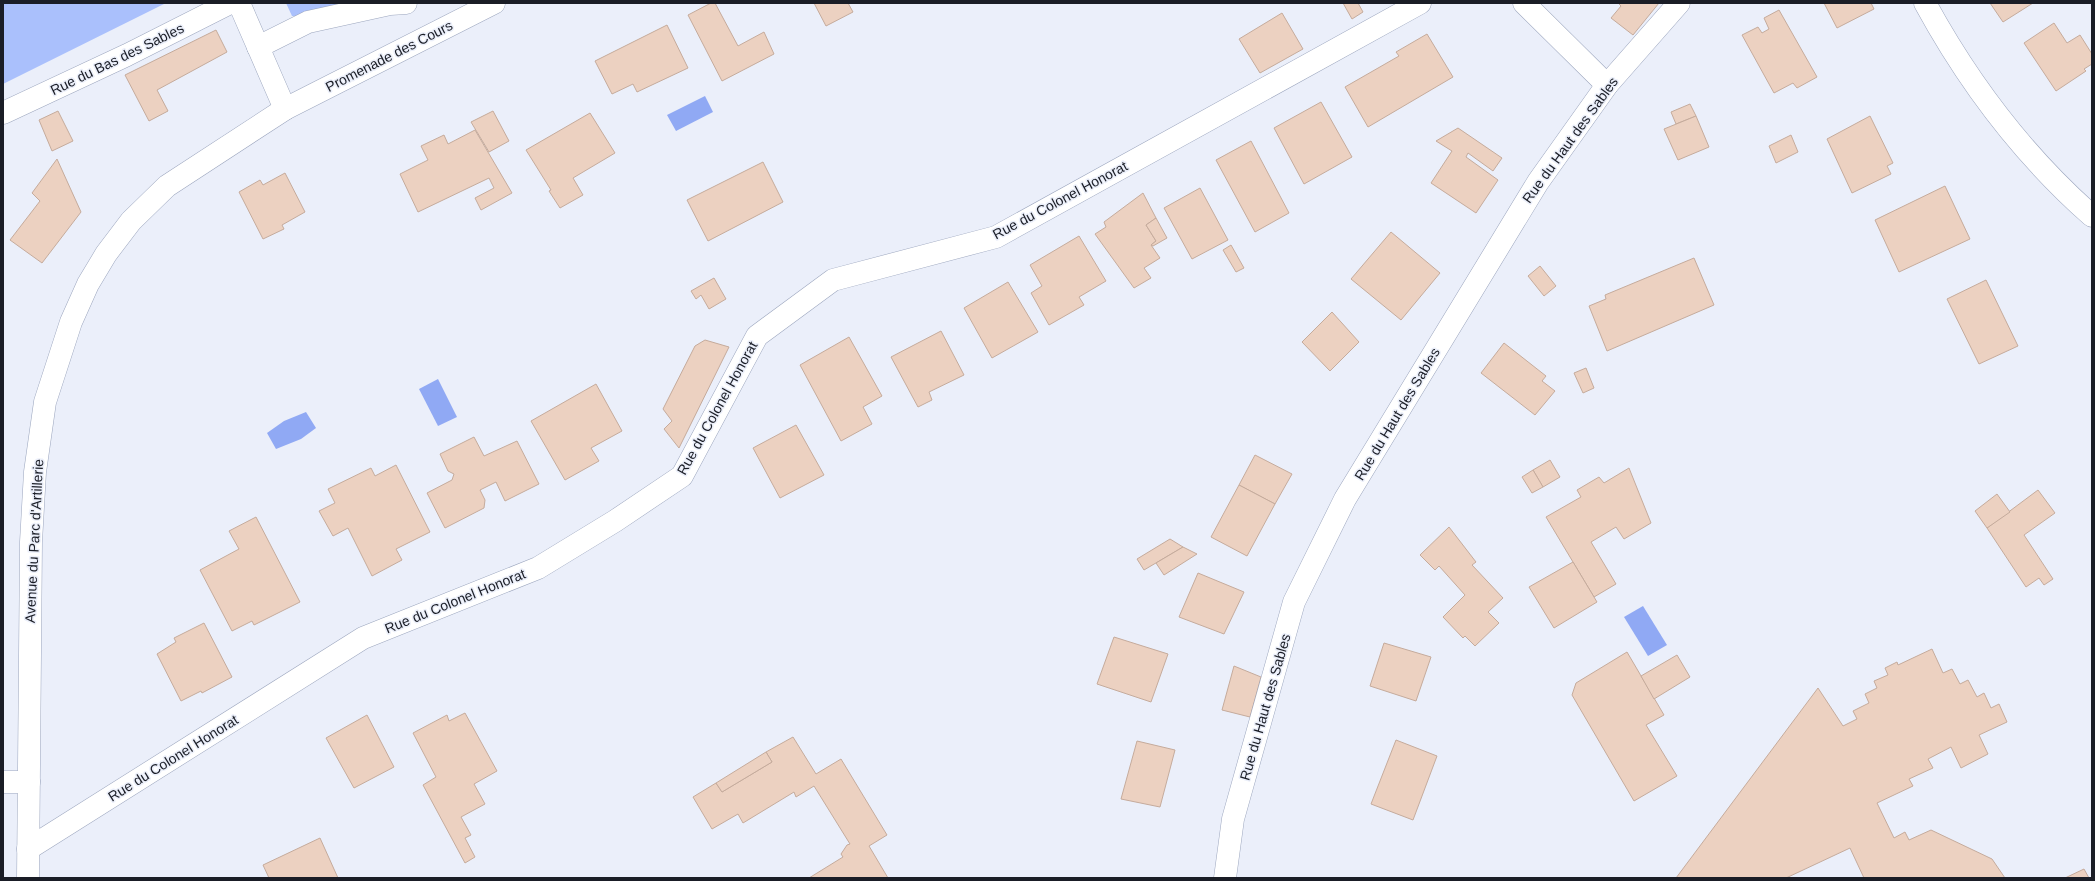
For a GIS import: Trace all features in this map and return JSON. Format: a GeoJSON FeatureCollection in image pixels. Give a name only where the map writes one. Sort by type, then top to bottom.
{"type":"FeatureCollection","features":[{"type":"Feature","properties":{"kind":"street","name":"Rue du Bas des Sables"},"geometry":{"type":"LineString","coordinates":[[3,113],[127,55],[230,3]]}},
{"type":"Feature","properties":{"kind":"street"},"geometry":{"type":"LineString","coordinates":[[239,3],[285,109]]}},
{"type":"Feature","properties":{"kind":"street"},"geometry":{"type":"LineString","coordinates":[[258,47],[308,22],[390,4],[406,3]]}},
{"type":"Feature","properties":{"kind":"street","name":"Promenade des Cours"},"geometry":{"type":"LineString","coordinates":[[285,109],[494,3]]}},
{"type":"Feature","properties":{"kind":"street","name":"Rue du Colonel Honorat"},"geometry":{"type":"LineString","coordinates":[[28,849],[363,638],[538,568],[615,521],[682,476],[757,336],[833,280],[996,237],[1420,3]]}},
{"type":"Feature","properties":{"kind":"street"},"geometry":{"type":"LineString","coordinates":[[1524,3],[1607,85]]}},
{"type":"Feature","properties":{"kind":"street","name":"Rue du Haut des Sables"},"geometry":{"type":"LineString","coordinates":[[1225,878],[1233,819],[1294,602],[1327,532],[1349,492],[1527,200],[1607,85],[1679,3]]}},
{"type":"Feature","properties":{"kind":"street"},"geometry":{"type":"LineString","coordinates":[[1925,3],[1949,48],[2011,133],[2070,197],[2092,216]]}},
{"type":"Feature","properties":{"kind":"street","name":"Avenue du Parc d'Artillerie"},"geometry":{"type":"LineString","coordinates":[[28,878],[31,542],[35,472],[45,402],[71,322],[91,278],[106,254],[131,221],[167,186],[285,109]]}},
{"type":"Feature","properties":{"kind":"street"},"geometry":{"type":"LineString","coordinates":[[3,782],[29,782]]}},
{"type":"Feature","properties":{"kind":"shaded area"},"geometry":{"type":"Polygon","coordinates":[[[3,3],[166,3],[3,84],[3,3]]]}},
{"type":"Feature","properties":{"kind":"shaded area"},"geometry":{"type":"Polygon","coordinates":[[[286,3],[355,3],[308,16],[292,16],[286,3]]]}},
{"type":"Feature","properties":{"kind":"shaded area"},"geometry":{"type":"Polygon","coordinates":[[[705,96],[713,112],[676,131],[667,115],[705,96]]]}},
{"type":"Feature","properties":{"kind":"shaded area"},"geometry":{"type":"Polygon","coordinates":[[[438,379],[457,417],[438,426],[419,389],[438,379]]]}},
{"type":"Feature","properties":{"kind":"shaded area"},"geometry":{"type":"Polygon","coordinates":[[[306,412],[316,428],[301,439],[276,449],[267,433],[284,421],[306,412]]]}},
{"type":"Feature","properties":{"kind":"shaded area"},"geometry":{"type":"Polygon","coordinates":[[[1643,606],[1667,645],[1648,656],[1624,617],[1643,606]]]}},
{"type":"Feature","properties":{"kind":"building"},"geometry":{"type":"Polygon","coordinates":[[[711,3],[715,3],[738,46],[764,32],[774,54],[722,81],[688,15],[711,3]]]}},
{"type":"Feature","properties":{"kind":"building"},"geometry":{"type":"Polygon","coordinates":[[[814,3],[848,3],[853,12],[826,26],[814,3]]]}},
{"type":"Feature","properties":{"kind":"building"},"geometry":{"type":"Polygon","coordinates":[[[1343,3],[1358,3],[1363,12],[1352,19],[1343,3]]]}},
{"type":"Feature","properties":{"kind":"building"},"geometry":{"type":"Polygon","coordinates":[[[1618,3],[1659,3],[1633,35],[1611,18],[1621,6],[1618,3]]]}},
{"type":"Feature","properties":{"kind":"building"},"geometry":{"type":"Polygon","coordinates":[[[1824,3],[1871,3],[1874,9],[1837,28],[1824,3]]]}},
{"type":"Feature","properties":{"kind":"building"},"geometry":{"type":"Polygon","coordinates":[[[1990,3],[2033,3],[2003,22],[1990,3]]]}},
{"type":"Feature","properties":{"kind":"building"},"geometry":{"type":"Polygon","coordinates":[[[1779,10],[1817,77],[1797,88],[1793,83],[1774,93],[1742,35],[1758,27],[1762,33],[1769,29],[1764,18],[1779,10]]]}},
{"type":"Feature","properties":{"kind":"building"},"geometry":{"type":"Polygon","coordinates":[[[1282,13],[1303,49],[1260,73],[1239,39],[1282,13]]]}},
{"type":"Feature","properties":{"kind":"building"},"geometry":{"type":"Polygon","coordinates":[[[2054,23],[2067,43],[2080,35],[2092,54],[2092,64],[2084,69],[2086,71],[2056,91],[2024,43],[2054,23]]]}},
{"type":"Feature","properties":{"kind":"building"},"geometry":{"type":"Polygon","coordinates":[[[667,25],[688,68],[637,92],[633,84],[612,94],[595,61],[667,25]]]}},
{"type":"Feature","properties":{"kind":"building"},"geometry":{"type":"Polygon","coordinates":[[[216,30],[227,52],[157,90],[168,111],[149,121],[125,75],[216,30]]]}},
{"type":"Feature","properties":{"kind":"building"},"geometry":{"type":"Polygon","coordinates":[[[1427,34],[1453,77],[1368,127],[1345,87],[1399,56],[1396,52],[1427,34]]]}},
{"type":"Feature","properties":{"kind":"building"},"geometry":{"type":"Polygon","coordinates":[[[1321,102],[1352,157],[1304,184],[1274,128],[1321,102]]]}},
{"type":"Feature","properties":{"kind":"building"},"geometry":{"type":"Polygon","coordinates":[[[1690,104],[1696,116],[1676,124],[1671,112],[1690,104]]]}},
{"type":"Feature","properties":{"kind":"building"},"geometry":{"type":"Polygon","coordinates":[[[58,111],[73,141],[52,151],[39,120],[58,111]]]}},
{"type":"Feature","properties":{"kind":"building"},"geometry":{"type":"Polygon","coordinates":[[[493,111],[509,141],[489,152],[471,122],[493,111]]]}},
{"type":"Feature","properties":{"kind":"building"},"geometry":{"type":"Polygon","coordinates":[[[590,113],[615,153],[573,178],[583,195],[560,208],[549,191],[551,190],[526,150],[590,113]]]}},
{"type":"Feature","properties":{"kind":"building"},"geometry":{"type":"Polygon","coordinates":[[[1696,116],[1709,147],[1678,160],[1664,129],[1696,116]]]}},
{"type":"Feature","properties":{"kind":"building"},"geometry":{"type":"Polygon","coordinates":[[[1870,116],[1893,163],[1887,166],[1891,174],[1852,193],[1827,139],[1870,116]]]}},
{"type":"Feature","properties":{"kind":"building"},"geometry":{"type":"Polygon","coordinates":[[[1458,128],[1502,158],[1493,171],[1468,153],[1466,157],[1498,180],[1476,213],[1431,183],[1452,151],[1436,141],[1458,128]]]}},
{"type":"Feature","properties":{"kind":"building"},"geometry":{"type":"Polygon","coordinates":[[[475,130],[512,193],[481,210],[475,198],[494,188],[489,178],[418,212],[400,174],[428,160],[421,146],[444,135],[448,144],[475,130]]]}},
{"type":"Feature","properties":{"kind":"building"},"geometry":{"type":"Polygon","coordinates":[[[1791,135],[1798,152],[1776,163],[1769,146],[1791,135]]]}},
{"type":"Feature","properties":{"kind":"building"},"geometry":{"type":"Polygon","coordinates":[[[1251,141],[1289,213],[1255,232],[1216,160],[1251,141]]]}},
{"type":"Feature","properties":{"kind":"building"},"geometry":{"type":"Polygon","coordinates":[[[57,159],[81,212],[42,263],[10,240],[40,201],[32,193],[57,159]]]}},
{"type":"Feature","properties":{"kind":"building"},"geometry":{"type":"Polygon","coordinates":[[[763,162],[783,202],[708,241],[687,200],[763,162]]]}},
{"type":"Feature","properties":{"kind":"building"},"geometry":{"type":"Polygon","coordinates":[[[285,173],[305,212],[282,225],[284,229],[263,239],[239,192],[260,180],[263,185],[285,173]]]}},
{"type":"Feature","properties":{"kind":"building"},"geometry":{"type":"Polygon","coordinates":[[[1945,186],[1970,239],[1899,272],[1875,220],[1945,186]]]}},
{"type":"Feature","properties":{"kind":"building"},"geometry":{"type":"Polygon","coordinates":[[[1200,188],[1228,240],[1192,259],[1164,208],[1200,188]]]}},
{"type":"Feature","properties":{"kind":"building"},"geometry":{"type":"Polygon","coordinates":[[[1143,193],[1156,218],[1146,225],[1156,241],[1151,245],[1160,258],[1144,268],[1151,278],[1134,288],[1095,234],[1106,227],[1104,222],[1143,193]]]}},
{"type":"Feature","properties":{"kind":"building"},"geometry":{"type":"Polygon","coordinates":[[[1156,218],[1167,238],[1153,246],[1151,245],[1156,241],[1146,225],[1156,218]]]}},
{"type":"Feature","properties":{"kind":"building"},"geometry":{"type":"Polygon","coordinates":[[[1391,232],[1440,273],[1401,320],[1351,279],[1391,232]]]}},
{"type":"Feature","properties":{"kind":"building"},"geometry":{"type":"Polygon","coordinates":[[[1079,236],[1106,281],[1079,297],[1084,305],[1049,325],[1031,293],[1042,286],[1030,265],[1079,236]]]}},
{"type":"Feature","properties":{"kind":"building"},"geometry":{"type":"Polygon","coordinates":[[[1231,245],[1244,268],[1236,272],[1223,250],[1231,245]]]}},
{"type":"Feature","properties":{"kind":"building"},"geometry":{"type":"Polygon","coordinates":[[[1694,258],[1714,305],[1607,351],[1589,306],[1606,299],[1605,295],[1694,258]]]}},
{"type":"Feature","properties":{"kind":"building"},"geometry":{"type":"Polygon","coordinates":[[[1540,266],[1556,286],[1544,296],[1528,276],[1540,266]]]}},
{"type":"Feature","properties":{"kind":"building"},"geometry":{"type":"Polygon","coordinates":[[[714,278],[726,299],[709,309],[701,295],[696,299],[691,291],[714,278]]]}},
{"type":"Feature","properties":{"kind":"building"},"geometry":{"type":"Polygon","coordinates":[[[1986,280],[2018,346],[1979,364],[1947,299],[1986,280]]]}},
{"type":"Feature","properties":{"kind":"building"},"geometry":{"type":"Polygon","coordinates":[[[1008,282],[1038,332],[992,358],[964,308],[1008,282]]]}},
{"type":"Feature","properties":{"kind":"building"},"geometry":{"type":"Polygon","coordinates":[[[1332,312],[1359,342],[1330,371],[1302,342],[1332,312]]]}},
{"type":"Feature","properties":{"kind":"building"},"geometry":{"type":"Polygon","coordinates":[[[941,331],[964,375],[929,392],[932,400],[918,407],[891,357],[941,331]]]}},
{"type":"Feature","properties":{"kind":"building"},"geometry":{"type":"Polygon","coordinates":[[[849,337],[882,396],[863,407],[872,424],[841,441],[800,365],[849,337]]]}},
{"type":"Feature","properties":{"kind":"building"},"geometry":{"type":"Polygon","coordinates":[[[705,340],[729,347],[679,448],[664,429],[672,421],[663,409],[695,346],[705,340]]]}},
{"type":"Feature","properties":{"kind":"building"},"geometry":{"type":"Polygon","coordinates":[[[1504,343],[1546,376],[1542,381],[1555,391],[1535,415],[1481,373],[1504,343]]]}},
{"type":"Feature","properties":{"kind":"building"},"geometry":{"type":"Polygon","coordinates":[[[1586,368],[1594,388],[1583,393],[1574,373],[1586,368]]]}},
{"type":"Feature","properties":{"kind":"building"},"geometry":{"type":"Polygon","coordinates":[[[596,384],[622,431],[591,448],[599,461],[565,480],[531,421],[596,384]]]}},
{"type":"Feature","properties":{"kind":"building"},"geometry":{"type":"Polygon","coordinates":[[[796,425],[824,475],[780,498],[753,448],[796,425]]]}},
{"type":"Feature","properties":{"kind":"building"},"geometry":{"type":"Polygon","coordinates":[[[474,437],[484,456],[517,441],[539,484],[505,501],[496,482],[480,490],[485,500],[484,508],[445,528],[427,493],[452,480],[454,474],[448,471],[440,454],[474,437]]]}},
{"type":"Feature","properties":{"kind":"building"},"geometry":{"type":"Polygon","coordinates":[[[1255,455],[1292,474],[1275,504],[1239,485],[1255,455]]]}},
{"type":"Feature","properties":{"kind":"building"},"geometry":{"type":"Polygon","coordinates":[[[1550,460],[1560,477],[1543,487],[1533,470],[1550,460]]]}},
{"type":"Feature","properties":{"kind":"building"},"geometry":{"type":"Polygon","coordinates":[[[396,465],[430,532],[396,549],[402,560],[372,576],[348,528],[333,536],[319,511],[335,503],[328,489],[371,468],[375,476],[396,465]]]}},
{"type":"Feature","properties":{"kind":"building"},"geometry":{"type":"Polygon","coordinates":[[[1629,468],[1651,523],[1624,539],[1616,527],[1591,542],[1616,584],[1594,597],[1546,517],[1581,497],[1577,490],[1599,477],[1604,483],[1629,468]]]}},
{"type":"Feature","properties":{"kind":"building"},"geometry":{"type":"Polygon","coordinates":[[[1533,470],[1543,487],[1532,493],[1522,477],[1533,470]]]}},
{"type":"Feature","properties":{"kind":"building"},"geometry":{"type":"Polygon","coordinates":[[[1239,485],[1275,504],[1247,556],[1211,537],[1239,485]]]}},
{"type":"Feature","properties":{"kind":"building"},"geometry":{"type":"Polygon","coordinates":[[[2038,490],[2055,513],[2024,535],[2053,579],[2044,585],[2039,578],[2026,587],[1987,528],[2038,490]]]}},
{"type":"Feature","properties":{"kind":"building"},"geometry":{"type":"Polygon","coordinates":[[[1997,494],[2010,512],[1987,528],[1975,511],[1997,494]]]}},
{"type":"Feature","properties":{"kind":"building"},"geometry":{"type":"Polygon","coordinates":[[[256,517],[300,602],[254,625],[252,621],[232,631],[200,570],[239,549],[229,531],[256,517]]]}},
{"type":"Feature","properties":{"kind":"building"},"geometry":{"type":"Polygon","coordinates":[[[1449,527],[1476,562],[1472,565],[1503,598],[1488,612],[1499,623],[1475,646],[1465,636],[1463,638],[1443,617],[1465,595],[1439,566],[1435,570],[1420,555],[1449,527]]]}},
{"type":"Feature","properties":{"kind":"building"},"geometry":{"type":"Polygon","coordinates":[[[1170,539],[1183,547],[1144,570],[1137,559],[1170,539]]]}},
{"type":"Feature","properties":{"kind":"building"},"geometry":{"type":"Polygon","coordinates":[[[1183,547],[1197,554],[1164,575],[1156,563],[1183,547]]]}},
{"type":"Feature","properties":{"kind":"building"},"geometry":{"type":"Polygon","coordinates":[[[1573,562],[1597,602],[1554,628],[1529,587],[1573,562]]]}},
{"type":"Feature","properties":{"kind":"building"},"geometry":{"type":"Polygon","coordinates":[[[1198,573],[1244,592],[1224,634],[1179,617],[1198,573]]]}},
{"type":"Feature","properties":{"kind":"building"},"geometry":{"type":"Polygon","coordinates":[[[204,623],[232,677],[202,693],[201,691],[181,701],[157,654],[176,642],[174,638],[204,623]]]}},
{"type":"Feature","properties":{"kind":"building"},"geometry":{"type":"Polygon","coordinates":[[[1114,637],[1168,654],[1151,702],[1097,684],[1114,637]]]}},
{"type":"Feature","properties":{"kind":"building"},"geometry":{"type":"Polygon","coordinates":[[[1384,643],[1431,657],[1416,701],[1370,686],[1384,643]]]}},
{"type":"Feature","properties":{"kind":"building"},"geometry":{"type":"Polygon","coordinates":[[[1932,649],[1943,673],[1952,669],[1960,684],[1968,680],[1977,697],[1984,693],[1991,708],[1999,704],[2007,722],[1979,735],[1988,754],[1961,768],[1951,747],[1928,759],[1933,768],[1909,779],[1913,786],[1877,803],[1894,838],[1905,832],[1909,840],[1931,830],[1992,859],[2005,878],[1864,878],[1850,848],[1786,878],[1676,878],[1818,688],[1843,726],[1857,719],[1853,711],[1869,703],[1865,694],[1877,688],[1874,681],[1888,675],[1885,668],[1897,662],[1898,665],[1932,649]]]}},
{"type":"Feature","properties":{"kind":"building"},"geometry":{"type":"Polygon","coordinates":[[[1627,652],[1664,715],[1646,725],[1677,776],[1634,801],[1572,695],[1576,683],[1627,652]]]}},
{"type":"Feature","properties":{"kind":"building"},"geometry":{"type":"Polygon","coordinates":[[[1677,655],[1690,677],[1654,699],[1641,676],[1677,655]]]}},
{"type":"Feature","properties":{"kind":"building"},"geometry":{"type":"Polygon","coordinates":[[[1234,666],[1261,677],[1250,717],[1222,710],[1234,666]]]}},
{"type":"Feature","properties":{"kind":"building"},"geometry":{"type":"Polygon","coordinates":[[[465,713],[497,771],[474,784],[485,804],[461,817],[471,835],[465,838],[475,857],[465,863],[423,785],[436,777],[413,733],[447,715],[449,721],[465,713]]]}},
{"type":"Feature","properties":{"kind":"building"},"geometry":{"type":"Polygon","coordinates":[[[367,715],[394,767],[354,788],[326,738],[367,715]]]}},
{"type":"Feature","properties":{"kind":"building"},"geometry":{"type":"Polygon","coordinates":[[[793,737],[816,774],[841,759],[887,835],[869,846],[888,878],[809,878],[843,857],[841,854],[847,845],[850,844],[814,786],[796,797],[794,792],[743,823],[738,814],[712,829],[693,797],[716,783],[722,792],[772,762],[766,752],[793,737]]]}},
{"type":"Feature","properties":{"kind":"building"},"geometry":{"type":"Polygon","coordinates":[[[1396,740],[1437,756],[1413,820],[1371,804],[1396,740]]]}},
{"type":"Feature","properties":{"kind":"building"},"geometry":{"type":"Polygon","coordinates":[[[1137,741],[1175,750],[1160,807],[1121,799],[1137,741]]]}},
{"type":"Feature","properties":{"kind":"building"},"geometry":{"type":"Polygon","coordinates":[[[766,752],[772,762],[722,792],[716,783],[766,752]]]}},
{"type":"Feature","properties":{"kind":"building"},"geometry":{"type":"Polygon","coordinates":[[[320,838],[338,878],[269,878],[263,865],[320,838]]]}},
{"type":"Feature","properties":{"kind":"building"},"geometry":{"type":"Polygon","coordinates":[[[2084,869],[2089,878],[2065,878],[2084,869]]]}}]}
